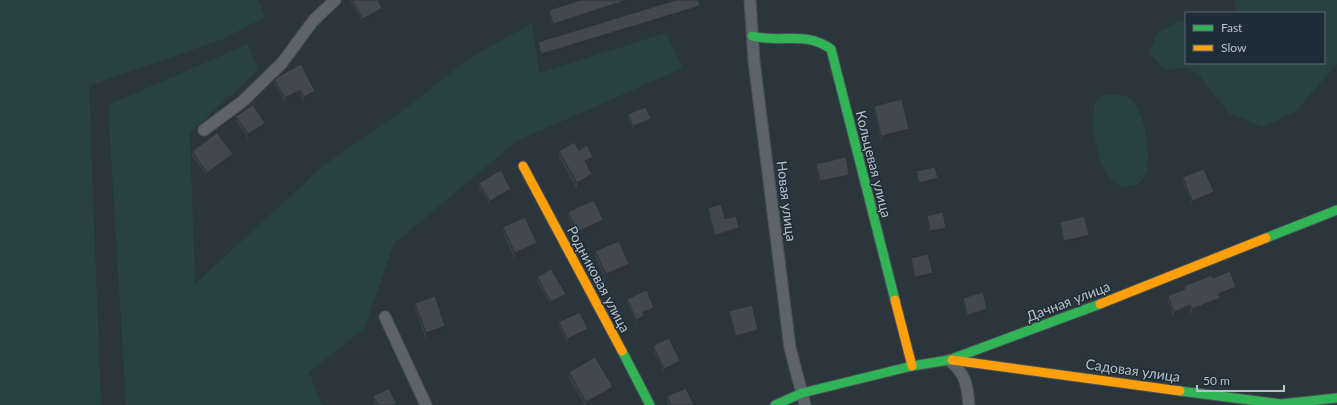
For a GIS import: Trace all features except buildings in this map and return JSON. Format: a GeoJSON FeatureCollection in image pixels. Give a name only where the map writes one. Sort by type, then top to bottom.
{"type":"FeatureCollection","features":[{"type":"Feature","properties":{"kind":"street"},"geometry":{"type":"LineString","coordinates":[[204,130],[243,100],[282,63],[313,21],[335,0]]}},
{"type":"Feature","properties":{"kind":"street","name":"Новая улица"},"geometry":{"type":"LineString","coordinates":[[750,0],[752,36],[790,348],[805,405]]}},
{"type":"Feature","properties":{"kind":"street","name":"Кольцевая улица"},"geometry":{"type":"LineString","coordinates":[[752,36],[772,40],[806,37],[820,41],[831,49],[912,366]]}},
{"type":"Feature","properties":{"kind":"street","name":"Родниковая улица"},"geometry":{"type":"LineString","coordinates":[[523,166],[650,405]]}},
{"type":"Feature","properties":{"kind":"street","name":"Дачная улица"},"geometry":{"type":"LineString","coordinates":[[775,405],[802,393],[912,366],[949,360],[1130,292],[1337,210]]}},
{"type":"Feature","properties":{"kind":"street"},"geometry":{"type":"LineString","coordinates":[[385,317],[426,405]]}},
{"type":"Feature","properties":{"kind":"street"},"geometry":{"type":"LineString","coordinates":[[949,360],[961,371],[967,385],[969,405]]}},
{"type":"Feature","properties":{"kind":"street","name":"Садовая улица"},"geometry":{"type":"LineString","coordinates":[[949,360],[1281,404],[1337,398]]}},
{"type":"Feature","properties":{"kind":"green space"},"geometry":{"type":"Polygon","coordinates":[[[0,0],[258,0],[266,17],[221,40],[89,86],[101,405],[0,405],[0,0]]]}},
{"type":"Feature","properties":{"kind":"green space"},"geometry":{"type":"Polygon","coordinates":[[[1232,0],[1337,0],[1337,64],[1295,112],[1263,127],[1229,113],[1198,74],[1188,68],[1165,70],[1149,54],[1157,33],[1177,22],[1185,21],[1185,64],[1325,64],[1325,12],[1236,12],[1235,1],[1232,0]]]}},
{"type":"Feature","properties":{"kind":"green space"},"geometry":{"type":"Polygon","coordinates":[[[532,23],[539,73],[666,33],[683,68],[517,141],[394,244],[364,329],[309,372],[322,405],[126,405],[108,105],[248,44],[258,70],[190,133],[195,284],[323,166],[406,108],[467,60],[532,23]]]}},
{"type":"Feature","properties":{"kind":"green space"},"geometry":{"type":"Polygon","coordinates":[[[1104,94],[1126,96],[1135,104],[1143,121],[1148,146],[1147,169],[1143,178],[1135,185],[1122,187],[1111,181],[1100,160],[1092,125],[1095,101],[1104,94]]]}},
{"type":"Feature","properties":{"kind":"traffic: fast"},"geometry":{"type":"LineString","coordinates":[[752,36],[773,39],[793,38],[811,40],[821,43],[831,49],[895,300]]}},
{"type":"Feature","properties":{"kind":"traffic: fast"},"geometry":{"type":"LineString","coordinates":[[1266,238],[1337,210]]}},
{"type":"Feature","properties":{"kind":"traffic: fast"},"geometry":{"type":"LineString","coordinates":[[775,405],[802,393],[912,366],[949,360],[1100,304]]}},
{"type":"Feature","properties":{"kind":"traffic: fast"},"geometry":{"type":"LineString","coordinates":[[622,351],[650,405]]}},
{"type":"Feature","properties":{"kind":"traffic: fast"},"geometry":{"type":"LineString","coordinates":[[1180,391],[1281,404],[1337,398]]}},
{"type":"Feature","properties":{"kind":"traffic: slow"},"geometry":{"type":"LineString","coordinates":[[523,166],[622,351]]}},
{"type":"Feature","properties":{"kind":"traffic: slow"},"geometry":{"type":"LineString","coordinates":[[1100,304],[1266,238]]}},
{"type":"Feature","properties":{"kind":"traffic: slow"},"geometry":{"type":"LineString","coordinates":[[895,300],[912,366]]}},
{"type":"Feature","properties":{"kind":"traffic: slow"},"geometry":{"type":"LineString","coordinates":[[952,360],[1180,391]]}}]}
